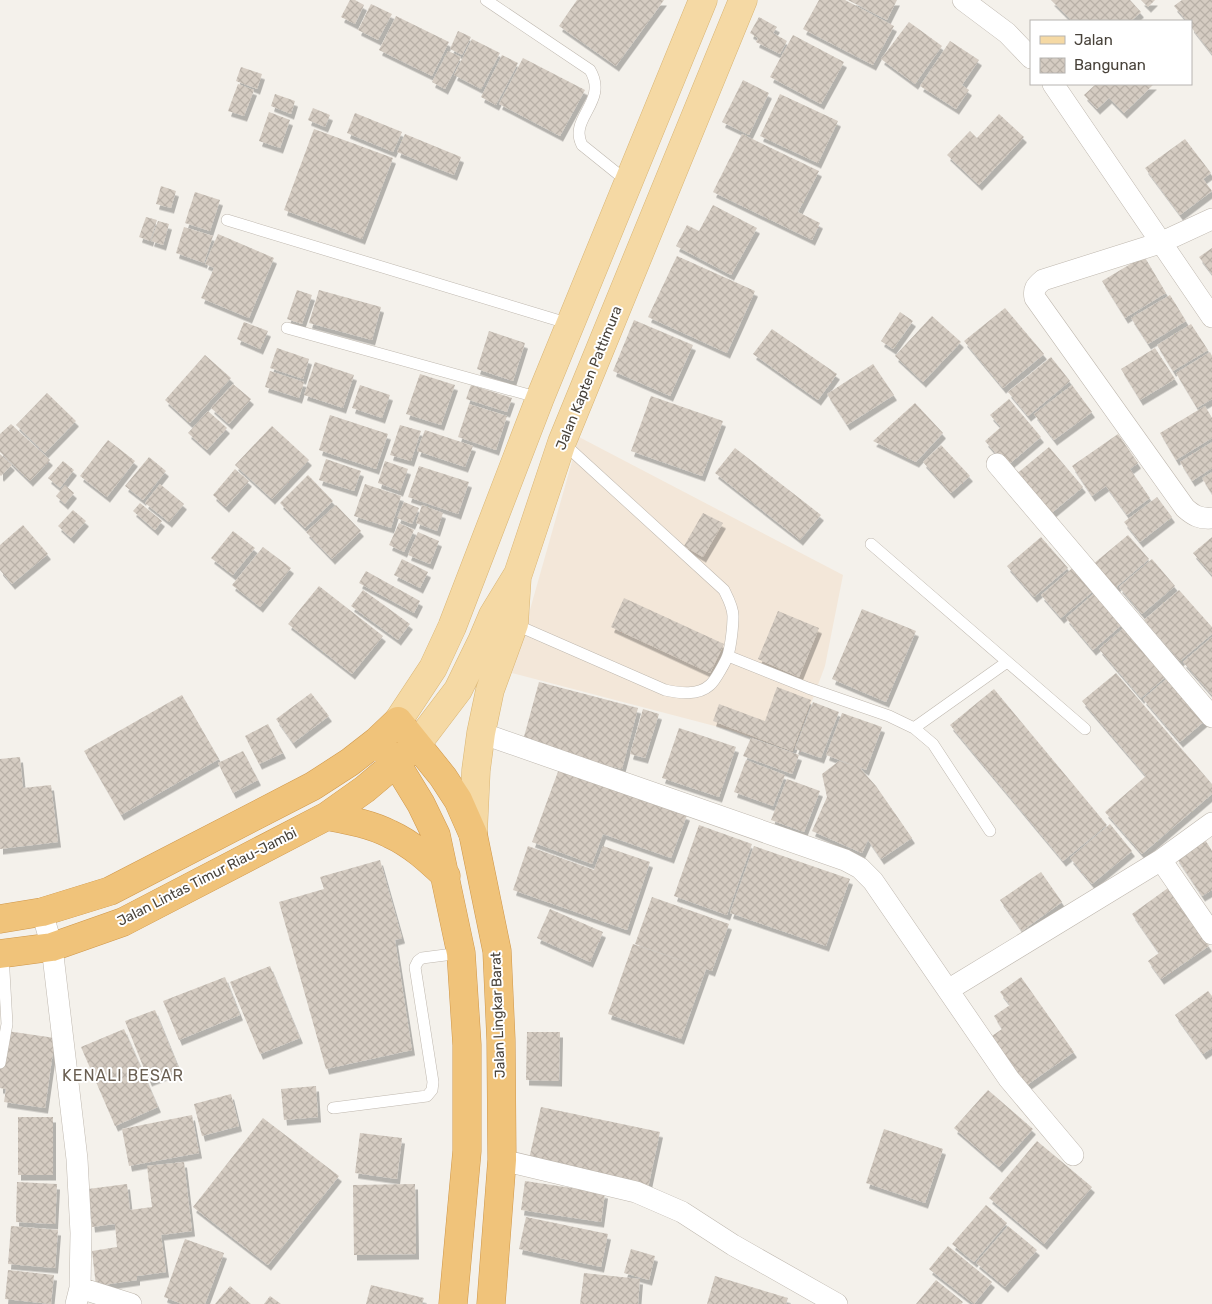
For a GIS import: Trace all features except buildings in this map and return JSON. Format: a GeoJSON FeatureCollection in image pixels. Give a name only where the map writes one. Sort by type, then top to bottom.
{"type":"FeatureCollection","features":[{"type":"Feature","properties":{"kind":"highway"},"geometry":{"type":"LineString","coordinates":[[0,919],[42,912],[110,891],[313,786],[350,762],[377,741],[398,721]]}},
{"type":"Feature","properties":{"kind":"highway","name":"Jalan Lingkar Barat"},"geometry":{"type":"LineString","coordinates":[[398,721],[443,777],[458,800],[473,834],[497,951],[501,1040],[502,1160],[492,1304]]}},
{"type":"Feature","properties":{"kind":"highway"},"geometry":{"type":"LineString","coordinates":[[377,741],[396,763],[421,804],[436,835],[461,954],[467,1045],[467,1151],[453,1304]]}},
{"type":"Feature","properties":{"kind":"highway","name":"Jalan Lintas Timur Riau-Jambi"},"geometry":{"type":"LineString","coordinates":[[1,954],[52,947],[123,922],[326,816],[365,789],[417,744]]}},
{"type":"Feature","properties":{"kind":"highway"},"geometry":{"type":"LineString","coordinates":[[326,816],[353,821],[390,833],[422,853],[446,876]]}},
{"type":"Feature","properties":{"kind":"main road"},"geometry":{"type":"LineString","coordinates":[[398,721],[433,668],[452,627],[540,398],[702,0]]}},
{"type":"Feature","properties":{"kind":"main road","name":"Jalan Kapten Pattimura"},"geometry":{"type":"LineString","coordinates":[[504,620],[562,442],[743,0]]}},
{"type":"Feature","properties":{"kind":"main road"},"geometry":{"type":"LineString","coordinates":[[651,124],[683,146]]}},
{"type":"Feature","properties":{"kind":"main road"},"geometry":{"type":"LineString","coordinates":[[473,834],[476,770],[481,733],[504,620]]}},
{"type":"Feature","properties":{"kind":"main road"},"geometry":{"type":"LineString","coordinates":[[417,744],[458,690],[482,641],[504,620]]}},
{"type":"Feature","properties":{"kind":"street"},"geometry":{"type":"LineString","coordinates":[[963,0],[1007,33],[1030,57]]}},
{"type":"Feature","properties":{"kind":"street"},"geometry":{"type":"LineString","coordinates":[[1054,85],[1212,317]]}},
{"type":"Feature","properties":{"kind":"street"},"geometry":{"type":"LineString","coordinates":[[1212,219],[1160,243],[1043,280],[1036,286],[1034,292],[1035,298],[1185,508],[1202,519],[1212,518]]}},
{"type":"Feature","properties":{"kind":"street"},"geometry":{"type":"LineString","coordinates":[[997,464],[1212,717]]}},
{"type":"Feature","properties":{"kind":"street"},"geometry":{"type":"LineString","coordinates":[[481,733],[845,860],[860,868],[884,896],[1009,1079],[1073,1155]]}},
{"type":"Feature","properties":{"kind":"street"},"geometry":{"type":"LineString","coordinates":[[948,990],[1161,860],[1212,823]]}},
{"type":"Feature","properties":{"kind":"street"},"geometry":{"type":"LineString","coordinates":[[1161,860],[1212,934]]}},
{"type":"Feature","properties":{"kind":"street"},"geometry":{"type":"LineString","coordinates":[[42,912],[52,947],[77,1159],[81,1233],[78,1296],[132,1304]]}},
{"type":"Feature","properties":{"kind":"street"},"geometry":{"type":"LineString","coordinates":[[502,1160],[636,1192],[682,1212],[837,1304]]}},
{"type":"Feature","properties":{"kind":"lane"},"geometry":{"type":"LineString","coordinates":[[486,0],[590,70],[596,84],[596,92],[581,123],[578,134],[579,140],[582,145],[628,182]]}},
{"type":"Feature","properties":{"kind":"lane"},"geometry":{"type":"LineString","coordinates":[[227,220],[570,324]]}},
{"type":"Feature","properties":{"kind":"lane"},"geometry":{"type":"LineString","coordinates":[[287,328],[540,398]]}},
{"type":"Feature","properties":{"kind":"lane"},"geometry":{"type":"LineString","coordinates":[[504,620],[673,692],[698,691],[711,684],[728,656],[733,616],[730,602],[724,590],[562,442]]}},
{"type":"Feature","properties":{"kind":"lane"},"geometry":{"type":"LineString","coordinates":[[871,544],[1085,729]]}},
{"type":"Feature","properties":{"kind":"lane"},"geometry":{"type":"LineString","coordinates":[[728,656],[808,688],[889,716],[914,728],[933,744],[990,831]]}},
{"type":"Feature","properties":{"kind":"lane"},"geometry":{"type":"LineString","coordinates":[[914,728],[1008,662]]}},
{"type":"Feature","properties":{"kind":"lane"},"geometry":{"type":"LineString","coordinates":[[0,1063],[7,1024],[1,954]]}},
{"type":"Feature","properties":{"kind":"lane"},"geometry":{"type":"LineString","coordinates":[[333,1108],[427,1096],[432,1090],[415,967],[422,958],[461,954]]}},
{"type":"Feature","properties":{"kind":"shaded area"},"geometry":{"type":"Polygon","coordinates":[[[579,437],[843,575],[825,666],[793,752],[730,730],[512,673],[579,437]]]}},
{"type":"Feature","properties":{"kind":"district","name":"KENALI BESAR"},"geometry":{"type":"Point","coordinates":[123,1075]}}]}
